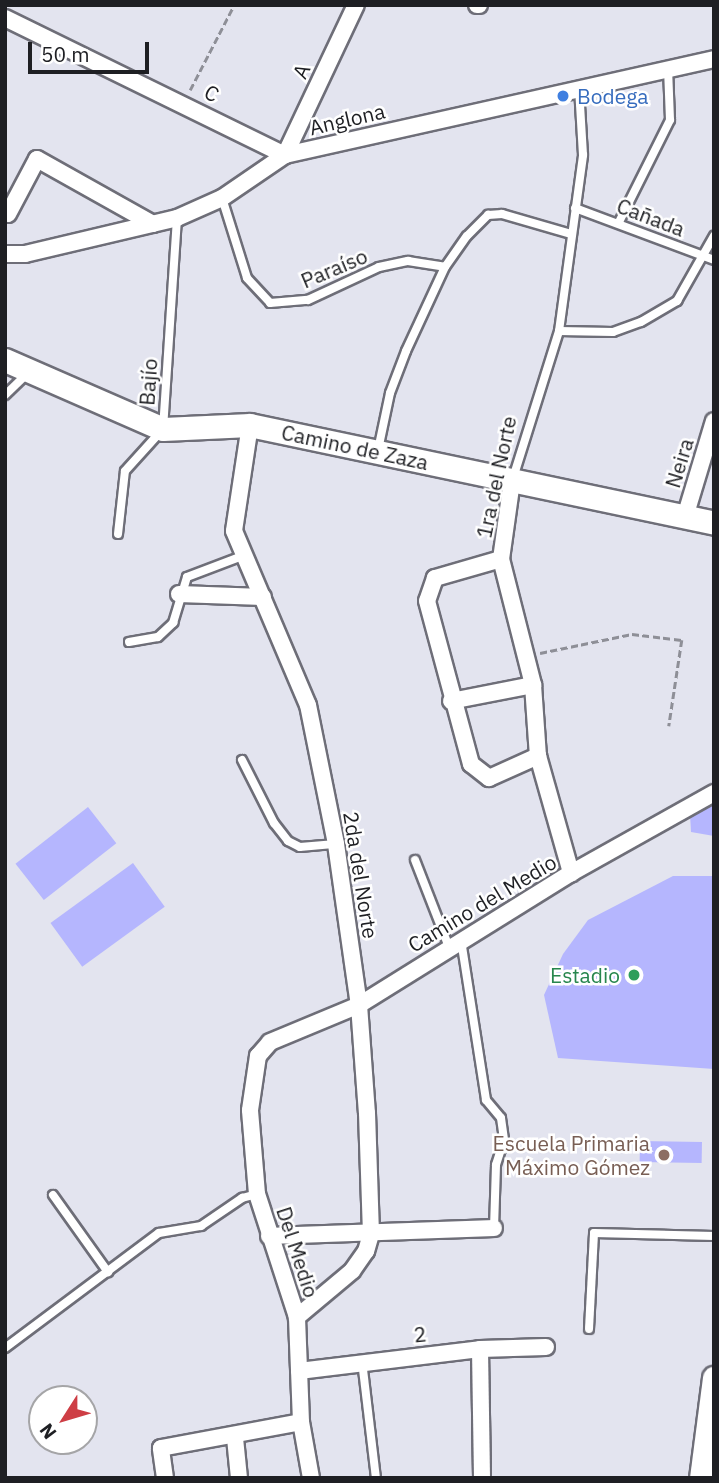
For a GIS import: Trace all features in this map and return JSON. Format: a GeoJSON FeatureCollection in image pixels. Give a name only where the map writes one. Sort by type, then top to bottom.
{"type":"FeatureCollection","features":[{"type":"Feature","properties":{"kind":"street","name":"A"},"geometry":{"type":"LineString","coordinates":[[285,155],[356,5]]}},
{"type":"Feature","properties":{"kind":"street","name":"C"},"geometry":{"type":"LineString","coordinates":[[5,18],[184,102],[285,155]]}},
{"type":"Feature","properties":{"kind":"street","name":"Anglona"},"geometry":{"type":"LineString","coordinates":[[5,254],[26,254],[177,218],[222,198],[285,155],[579,87],[714,59]]}},
{"type":"Feature","properties":{"kind":"street"},"geometry":{"type":"LineString","coordinates":[[8,214],[37,159],[153,224]]}},
{"type":"Feature","properties":{"kind":"street","name":"Camino de Zaza"},"geometry":{"type":"LineString","coordinates":[[5,360],[163,429],[250,425],[714,523]]}},
{"type":"Feature","properties":{"kind":"street","name":"Neira"},"geometry":{"type":"LineString","coordinates":[[685,517],[714,421]]}},
{"type":"Feature","properties":{"kind":"street","name":"2da del Norte"},"geometry":{"type":"LineString","coordinates":[[250,425],[234,531],[308,705],[337,844],[359,1005],[371,1234]]}},
{"type":"Feature","properties":{"kind":"street","name":"1ra del Norte"},"geometry":{"type":"LineString","coordinates":[[512,481],[501,559],[533,685],[538,756],[571,873]]}},
{"type":"Feature","properties":{"kind":"street"},"geometry":{"type":"LineString","coordinates":[[501,559],[435,578],[429,587],[427,601],[451,701],[471,764],[480,775],[489,778],[538,756]]}},
{"type":"Feature","properties":{"kind":"street"},"geometry":{"type":"LineString","coordinates":[[179,594],[263,597]]}},
{"type":"Feature","properties":{"kind":"street"},"geometry":{"type":"LineString","coordinates":[[451,701],[533,685]]}},
{"type":"Feature","properties":{"kind":"street","name":"Camino del Medio"},"geometry":{"type":"LineString","coordinates":[[270,1042],[359,1005],[571,873],[714,793]]}},
{"type":"Feature","properties":{"kind":"street","name":"Del Medio"},"geometry":{"type":"LineString","coordinates":[[270,1042],[258,1056],[250,1110],[257,1195],[297,1317],[301,1422],[311,1478]]}},
{"type":"Feature","properties":{"kind":"street"},"geometry":{"type":"LineString","coordinates":[[270,1236],[495,1228]]}},
{"type":"Feature","properties":{"kind":"street"},"geometry":{"type":"LineString","coordinates":[[297,1317],[352,1271],[371,1234]]}},
{"type":"Feature","properties":{"kind":"street","name":"2"},"geometry":{"type":"LineString","coordinates":[[299,1371],[362,1361],[480,1349],[545,1347]]}},
{"type":"Feature","properties":{"kind":"street"},"geometry":{"type":"LineString","coordinates":[[480,1349],[482,1478]]}},
{"type":"Feature","properties":{"kind":"street"},"geometry":{"type":"LineString","coordinates":[[701,1478],[714,1378]]}},
{"type":"Feature","properties":{"kind":"street"},"geometry":{"type":"LineString","coordinates":[[165,1478],[161,1448],[235,1438],[301,1422]]}},
{"type":"Feature","properties":{"kind":"street"},"geometry":{"type":"LineString","coordinates":[[235,1438],[239,1478]]}},
{"type":"Feature","properties":{"kind":"lane"},"geometry":{"type":"LineString","coordinates":[[619,222],[670,120],[668,69]]}},
{"type":"Feature","properties":{"kind":"lane","name":"1ra del Norte"},"geometry":{"type":"LineString","coordinates":[[512,481],[559,331],[570,234],[583,155],[579,87]]}},
{"type":"Feature","properties":{"kind":"lane","name":"Paraíso"},"geometry":{"type":"LineString","coordinates":[[222,198],[247,278],[270,303],[308,300],[379,267],[408,261],[445,267]]}},
{"type":"Feature","properties":{"kind":"lane","name":"Cañada"},"geometry":{"type":"LineString","coordinates":[[575,208],[619,222],[709,259]]}},
{"type":"Feature","properties":{"kind":"lane"},"geometry":{"type":"LineString","coordinates":[[378,450],[390,393],[445,267],[488,215],[502,214],[570,234]]}},
{"type":"Feature","properties":{"kind":"lane","name":"Bajío"},"geometry":{"type":"LineString","coordinates":[[118,534],[125,471],[163,429],[177,218]]}},
{"type":"Feature","properties":{"kind":"lane"},"geometry":{"type":"LineString","coordinates":[[559,331],[612,332],[641,322],[677,301],[709,259],[714,236]]}},
{"type":"Feature","properties":{"kind":"lane"},"geometry":{"type":"LineString","coordinates":[[5,395],[29,372]]}},
{"type":"Feature","properties":{"kind":"lane"},"geometry":{"type":"LineString","coordinates":[[129,642],[158,637],[173,623],[179,594],[187,577],[244,555]]}},
{"type":"Feature","properties":{"kind":"lane"},"geometry":{"type":"LineString","coordinates":[[242,760],[274,823],[288,841],[300,847],[337,844]]}},
{"type":"Feature","properties":{"kind":"lane"},"geometry":{"type":"LineString","coordinates":[[415,860],[455,944],[486,1100],[501,1118],[504,1140],[496,1165],[495,1228]]}},
{"type":"Feature","properties":{"kind":"lane"},"geometry":{"type":"LineString","coordinates":[[53,1195],[108,1272]]}},
{"type":"Feature","properties":{"kind":"lane"},"geometry":{"type":"LineString","coordinates":[[5,1348],[159,1233],[201,1226],[242,1198],[257,1195]]}},
{"type":"Feature","properties":{"kind":"lane"},"geometry":{"type":"LineString","coordinates":[[589,1329],[594,1233],[714,1236]]}},
{"type":"Feature","properties":{"kind":"lane"},"geometry":{"type":"LineString","coordinates":[[362,1361],[376,1478]]}},
{"type":"Feature","properties":{"kind":"path"},"geometry":{"type":"LineString","coordinates":[[184,102],[234,5]]}},
{"type":"Feature","properties":{"kind":"path"},"geometry":{"type":"LineString","coordinates":[[526,656],[632,634],[682,640],[669,726]]}},
{"type":"Feature","properties":{"kind":"shaded area"},"geometry":{"type":"Polygon","coordinates":[[[714,800],[714,836],[691,832],[690,814],[714,800]]]}},
{"type":"Feature","properties":{"kind":"shaded area"},"geometry":{"type":"Polygon","coordinates":[[[88,807],[116,843],[44,900],[16,864],[88,807]]]}},
{"type":"Feature","properties":{"kind":"shaded area"},"geometry":{"type":"Polygon","coordinates":[[[133,863],[165,907],[82,967],[50,923],[133,863]]]}},
{"type":"Feature","properties":{"kind":"shaded area","name":"Estadio"},"geometry":{"type":"Polygon","coordinates":[[[673,876],[714,876],[714,1069],[558,1058],[544,995],[563,954],[588,920],[673,876]]]}},
{"type":"Feature","properties":{"kind":"shaded area"},"geometry":{"type":"Polygon","coordinates":[[[640,1141],[702,1142],[702,1163],[640,1162],[640,1141]]]}},
{"type":"Feature","properties":{"kind":"place","name":"Bodega"},"geometry":{"type":"Point","coordinates":[563,96]}},
{"type":"Feature","properties":{"kind":"place","name":"Estadio"},"geometry":{"type":"Point","coordinates":[634,975]}},
{"type":"Feature","properties":{"kind":"place","name":"Escuela Primaria Máximo Gómez"},"geometry":{"type":"Point","coordinates":[664,1155]}}]}
